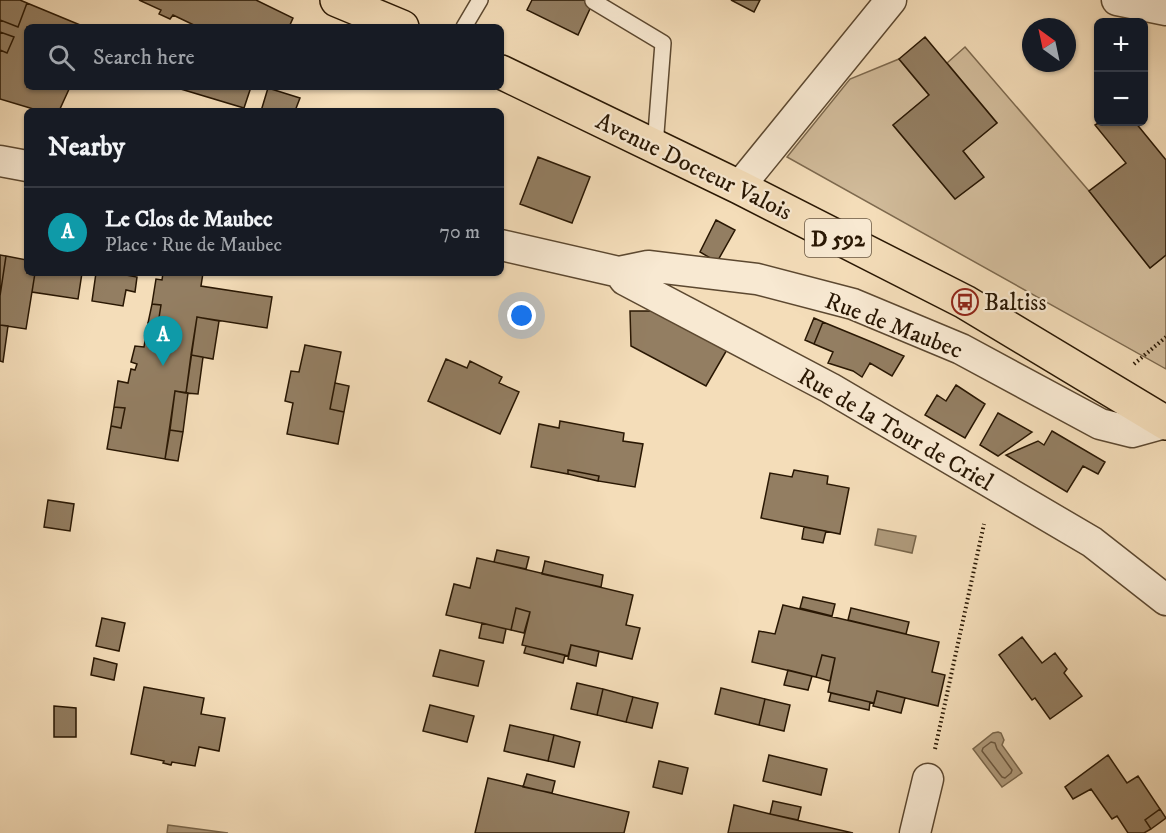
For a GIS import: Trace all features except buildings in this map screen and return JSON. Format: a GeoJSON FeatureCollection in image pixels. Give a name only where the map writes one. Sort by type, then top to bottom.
{"type":"FeatureCollection","features":[{"type":"Feature","properties":{"kind":"main road"},"geometry":{"type":"LineString","coordinates":[[337,0],[395,24]]}},
{"type":"Feature","properties":{"kind":"main road","name":"Avenue Docteur Valois"},"geometry":{"type":"LineString","coordinates":[[504,73],[739,187],[965,302],[1166,423]]}},
{"type":"Feature","properties":{"kind":"street"},"geometry":{"type":"LineString","coordinates":[[739,187],[891,0]]}},
{"type":"Feature","properties":{"kind":"street"},"geometry":{"type":"LineString","coordinates":[[1117,0],[1166,10]]}},
{"type":"Feature","properties":{"kind":"street"},"geometry":{"type":"LineString","coordinates":[[0,161],[24,165]]}},
{"type":"Feature","properties":{"kind":"street","name":"Rue de Maubec"},"geometry":{"type":"LineString","coordinates":[[504,246],[619,272],[648,266],[757,279],[853,304],[961,349],[1100,424],[1132,432],[1166,423]]}},
{"type":"Feature","properties":{"kind":"street","name":"Rue de la Tour de Criel"},"geometry":{"type":"LineString","coordinates":[[619,272],[625,280],[830,388],[1092,542],[1166,600]]}},
{"type":"Feature","properties":{"kind":"street"},"geometry":{"type":"LineString","coordinates":[[915,833],[928,779]]}},
{"type":"Feature","properties":{"kind":"lane"},"geometry":{"type":"LineString","coordinates":[[466,24],[480,0]]}},
{"type":"Feature","properties":{"kind":"lane"},"geometry":{"type":"LineString","coordinates":[[593,1],[663,43],[655,146]]}},
{"type":"Feature","properties":{"kind":"path"},"geometry":{"type":"LineString","coordinates":[[1133,365],[1166,337]]}},
{"type":"Feature","properties":{"kind":"path"},"geometry":{"type":"LineString","coordinates":[[928,779],[984,524]]}},
{"type":"Feature","properties":{"kind":"shaded area"},"geometry":{"type":"Polygon","coordinates":[[[965,47],[1089,191],[1150,268],[1166,255],[1166,369],[787,157],[850,79],[899,59],[929,95],[893,125],[955,199],[983,177],[963,151],[997,123],[947,63],[965,47]]]}},
{"type":"Feature","properties":{"kind":"water"},"geometry":{"type":"Polygon","coordinates":[[[878,529],[916,536],[912,553],[875,545],[878,529]]]}},
{"type":"Feature","properties":{"kind":"water"},"geometry":{"type":"Polygon","coordinates":[[[998,732],[1004,740],[1002,745],[1022,773],[1002,787],[973,749],[993,733],[998,732]]]}},
{"type":"Feature","properties":{"kind":"water"},"geometry":{"type":"Polygon","coordinates":[[[168,825],[228,833],[167,833],[168,825]]]}},
{"type":"Feature","properties":{"kind":"place","name":"Baltiss"},"geometry":{"type":"Point","coordinates":[965,302]}},
{"type":"Feature","properties":{"kind":"place","name":"Le Clos de Maubec"},"geometry":{"type":"Point","coordinates":[163,366]}}]}
